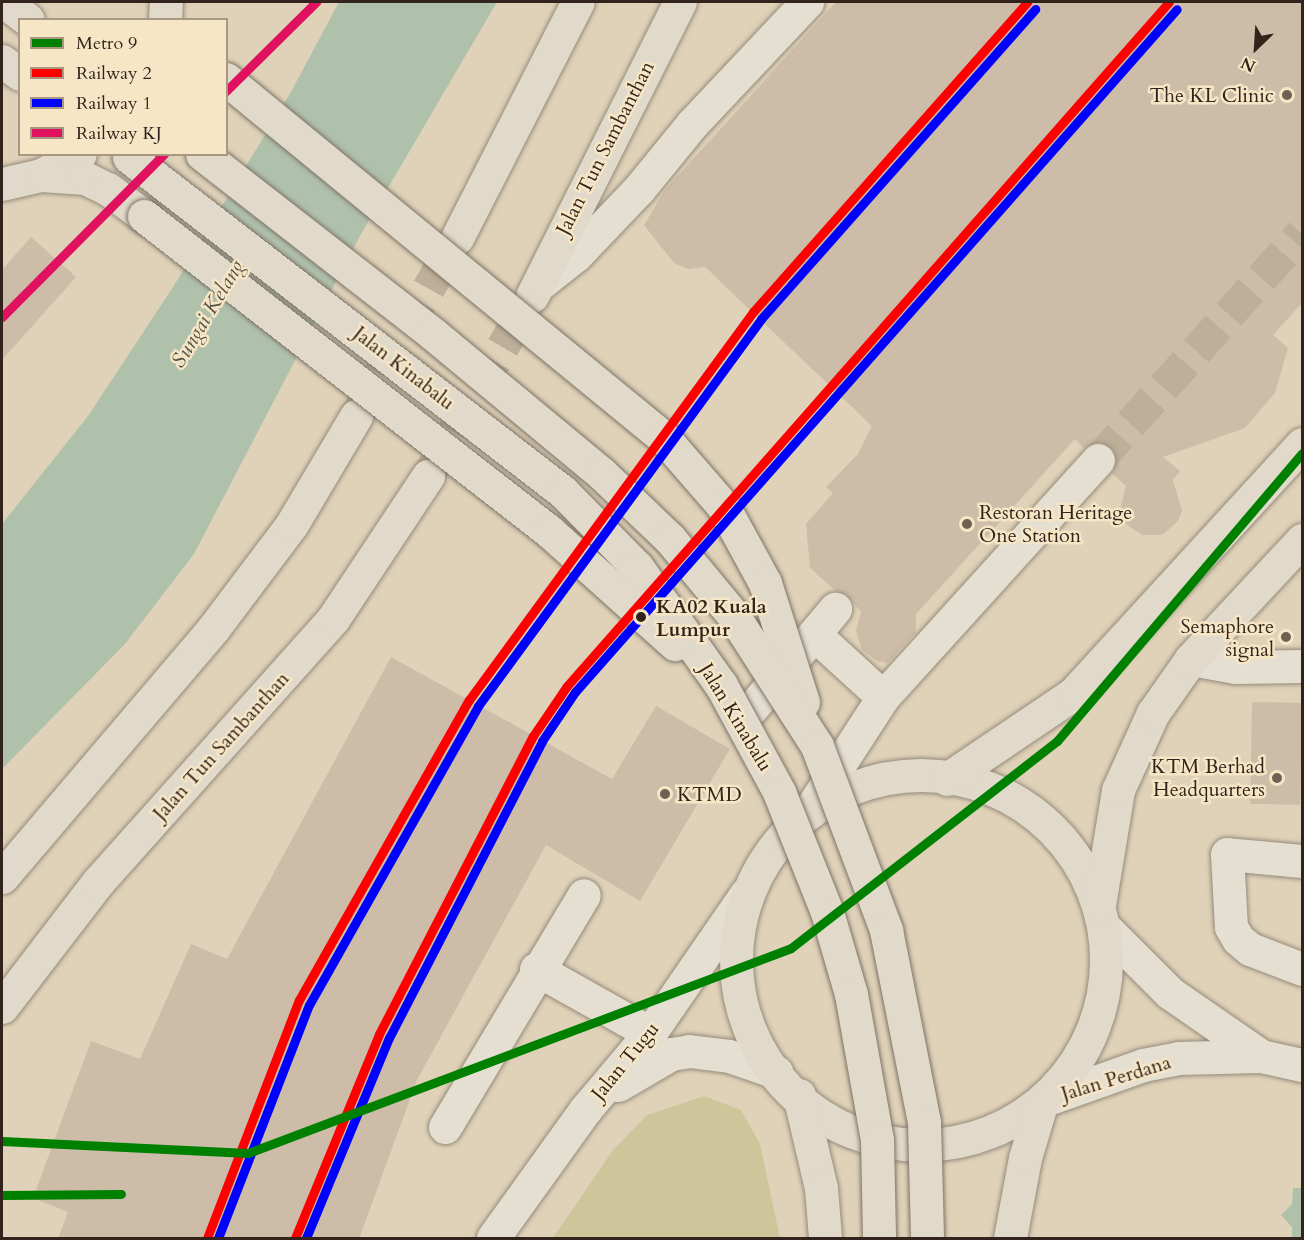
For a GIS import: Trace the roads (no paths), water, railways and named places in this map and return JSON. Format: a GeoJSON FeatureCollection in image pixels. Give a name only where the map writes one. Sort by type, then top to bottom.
{"type":"FeatureCollection","features":[{"type":"Feature","properties":{"kind":"main road"},"geometry":{"type":"LineString","coordinates":[[5,2],[25,18]]}},
{"type":"Feature","properties":{"kind":"main road"},"geometry":{"type":"LineString","coordinates":[[165,18],[166,2]]}},
{"type":"Feature","properties":{"kind":"main road"},"geometry":{"type":"LineString","coordinates":[[457,238],[578,2]]}},
{"type":"Feature","properties":{"kind":"main road","name":"Jalan Tun Sambanthan"},"geometry":{"type":"LineString","coordinates":[[535,291],[680,2]]}},
{"type":"Feature","properties":{"kind":"main road"},"geometry":{"type":"LineString","coordinates":[[2,61],[18,73]]}},
{"type":"Feature","properties":{"kind":"main road"},"geometry":{"type":"LineString","coordinates":[[228,81],[664,438],[723,506],[765,584],[817,746],[886,930],[924,1122],[927,1239]]}},
{"type":"Feature","properties":{"kind":"main road"},"geometry":{"type":"LineString","coordinates":[[2,184],[41,175],[76,156]]}},
{"type":"Feature","properties":{"kind":"main road","name":"Jalan Kinabalu"},"geometry":{"type":"LineString","coordinates":[[129,156],[563,492],[637,567],[721,685],[779,792],[827,912],[851,994],[877,1140],[879,1239]]}},
{"type":"Feature","properties":{"kind":"main road"},"geometry":{"type":"LineString","coordinates":[[205,156],[433,334],[601,473],[670,539],[733,615],[817,746]]}},
{"type":"Feature","properties":{"kind":"main road"},"geometry":{"type":"LineString","coordinates":[[41,175],[85,178],[108,189],[550,532],[721,685]]}},
{"type":"Feature","properties":{"kind":"main road"},"geometry":{"type":"LineString","coordinates":[[2,877],[220,619],[292,524],[356,416]]}},
{"type":"Feature","properties":{"kind":"main road"},"geometry":{"type":"LineString","coordinates":[[948,779],[1073,694],[1302,444]]}},
{"type":"Feature","properties":{"kind":"main road","name":"Jalan Tun Sambanthan"},"geometry":{"type":"LineString","coordinates":[[2,1007],[98,882],[333,619],[428,476]]}},
{"type":"Feature","properties":{"kind":"main road"},"geometry":{"type":"LineString","coordinates":[[1102,916],[1082,866],[1056,832],[1031,811],[1002,794],[948,779],[911,777],[875,781],[841,793],[809,811],[783,834],[762,862],[746,894],[737,930],[735,968],[740,996],[755,1040],[776,1072],[825,1116],[855,1131],[886,1141],[920,1144],[953,1142],[985,1134],[1015,1120],[1042,1101],[1073,1068],[1090,1039],[1102,1004],[1108,966],[1102,916],[1118,790],[1152,713],[1191,659],[1302,540]]}},
{"type":"Feature","properties":{"kind":"main road"},"geometry":{"type":"LineString","coordinates":[[799,1095],[821,1188],[825,1239]]}},
{"type":"Feature","properties":{"kind":"main road"},"geometry":{"type":"LineString","coordinates":[[1010,1239],[1025,1158],[1042,1101]]}},
{"type":"Feature","properties":{"kind":"street"},"geometry":{"type":"LineString","coordinates":[[535,291],[576,255],[639,189],[692,124],[807,2]]}},
{"type":"Feature","properties":{"kind":"street"},"geometry":{"type":"LineString","coordinates":[[809,811],[884,697],[1098,460]]}},
{"type":"Feature","properties":{"kind":"street"},"geometry":{"type":"LineString","coordinates":[[751,709],[835,609]]}},
{"type":"Feature","properties":{"kind":"street"},"geometry":{"type":"LineString","coordinates":[[814,634],[884,697]]}},
{"type":"Feature","properties":{"kind":"street"},"geometry":{"type":"LineString","coordinates":[[1191,659],[1235,668],[1302,666]]}},
{"type":"Feature","properties":{"kind":"street"},"geometry":{"type":"LineString","coordinates":[[1302,861],[1227,855],[1231,927],[1238,939],[1250,949],[1302,969]]}},
{"type":"Feature","properties":{"kind":"street","name":"Jalan Tugu"},"geometry":{"type":"LineString","coordinates":[[492,1239],[585,1110],[650,1033],[746,894]]}},
{"type":"Feature","properties":{"kind":"street"},"geometry":{"type":"LineString","coordinates":[[445,1127],[537,969],[584,895]]}},
{"type":"Feature","properties":{"kind":"street","name":"Jalan Perdana"},"geometry":{"type":"LineString","coordinates":[[1102,916],[1170,993],[1262,1056]]}},
{"type":"Feature","properties":{"kind":"street"},"geometry":{"type":"LineString","coordinates":[[537,969],[650,1033]]}},
{"type":"Feature","properties":{"kind":"street","name":"Jalan Tugu"},"geometry":{"type":"LineString","coordinates":[[585,1110],[639,1070],[671,1054],[689,1051],[729,1056],[776,1072]]}},
{"type":"Feature","properties":{"kind":"street","name":"Jalan Perdana"},"geometry":{"type":"LineString","coordinates":[[1042,1101],[1143,1065],[1178,1058],[1262,1056],[1302,1065]]}},
{"type":"Feature","properties":{"kind":"water","name":"Sungai Kelang"},"geometry":{"type":"Polygon","coordinates":[[[339,2],[497,2],[361,234],[194,554],[125,644],[2,769],[2,524],[88,416],[173,287],[292,90],[339,2]]]}},
{"type":"Feature","properties":{"kind":"water"},"geometry":{"type":"Polygon","coordinates":[[[1293,1188],[1302,1188],[1302,1238],[1292,1238],[1292,1227],[1281,1215],[1292,1204],[1293,1188]]]}},
{"type":"Feature","properties":{"kind":"tunnel"},"geometry":{"type":"LineString","coordinates":[[1098,460],[1302,233]]}},
{"type":"Feature","properties":{"kind":"tunnel"},"geometry":{"type":"LineString","coordinates":[[356,416],[457,238]]}},
{"type":"Feature","properties":{"kind":"tunnel"},"geometry":{"type":"LineString","coordinates":[[429,474],[532,296]]}},
{"type":"Feature","properties":{"kind":"metro line","name":"9"},"geometry":{"type":"LineString","coordinates":[[2,1141],[248,1153],[791,948],[1057,741],[1302,453]]}},
{"type":"Feature","properties":{"kind":"metro line","name":"9"},"geometry":{"type":"LineString","coordinates":[[2,1195],[121,1194]]}},
{"type":"Feature","properties":{"kind":"rail line","name":"KJ"},"geometry":{"type":"LineString","coordinates":[[228,89],[316,2]]}},
{"type":"Feature","properties":{"kind":"rail line","name":"2"},"geometry":{"type":"LineString","coordinates":[[207,1238],[299,1000],[469,700],[753,312],[1027,2]]}},
{"type":"Feature","properties":{"kind":"rail line","name":"2"},"geometry":{"type":"LineString","coordinates":[[295,1238],[379,1034],[533,736],[567,686],[1169,2]]}},
{"type":"Feature","properties":{"kind":"rail line","name":"1"},"geometry":{"type":"LineString","coordinates":[[218,1238],[309,1005],[478,706],[761,319],[1035,9]]}},
{"type":"Feature","properties":{"kind":"rail line","name":"1"},"geometry":{"type":"LineString","coordinates":[[306,1238],[389,1038],[542,741],[575,692],[1177,9]]}},
{"type":"Feature","properties":{"kind":"rail line","name":"KJ"},"geometry":{"type":"LineString","coordinates":[[2,317],[162,156]]}},
{"type":"Feature","properties":{"kind":"place","name":"The KL Clinic"},"geometry":{"type":"Point","coordinates":[1287,95]}},
{"type":"Feature","properties":{"kind":"place","name":"Restoran Heritage One Station"},"geometry":{"type":"Point","coordinates":[967,524]}},
{"type":"Feature","properties":{"kind":"place","name":"KA02 Kuala Lumpur"},"geometry":{"type":"Point","coordinates":[641,617]}},
{"type":"Feature","properties":{"kind":"place","name":"Semaphore signal"},"geometry":{"type":"Point","coordinates":[1286,637]}},
{"type":"Feature","properties":{"kind":"place","name":"KTM Berhad Headquarters"},"geometry":{"type":"Point","coordinates":[1277,778]}},
{"type":"Feature","properties":{"kind":"place","name":"KTMD"},"geometry":{"type":"Point","coordinates":[665,794]}}]}
